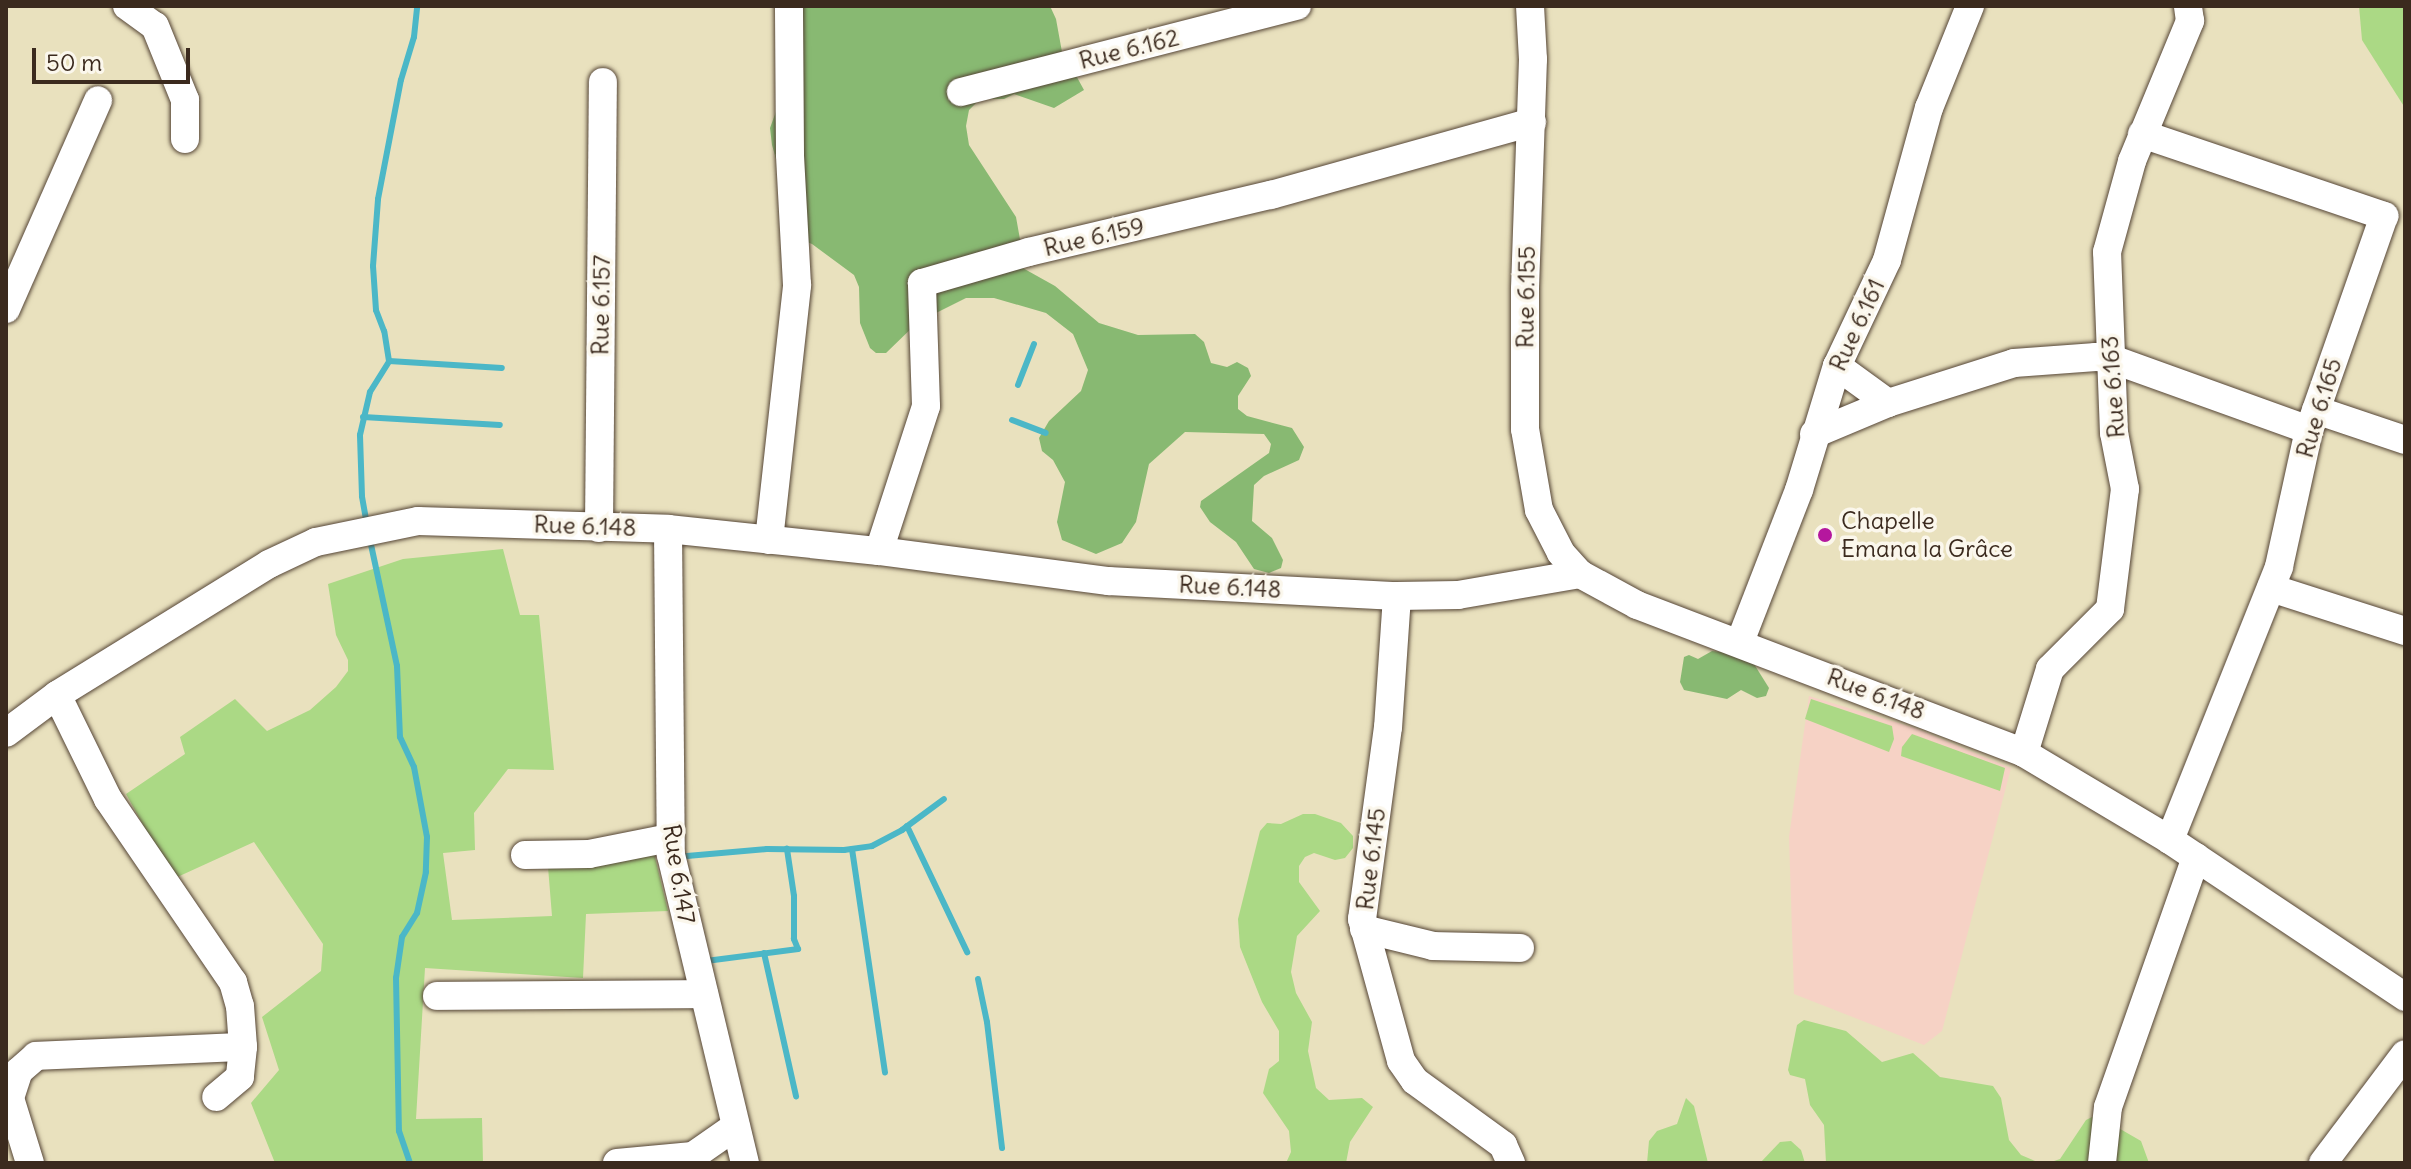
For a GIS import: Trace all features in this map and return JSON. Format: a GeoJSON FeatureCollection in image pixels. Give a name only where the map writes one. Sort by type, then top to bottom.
{"type":"FeatureCollection","features":[{"type":"Feature","properties":{"kind":"street"},"geometry":{"type":"LineString","coordinates":[[127,6],[155,26],[185,100],[185,139]]}},
{"type":"Feature","properties":{"kind":"street"},"geometry":{"type":"LineString","coordinates":[[769,540],[797,285],[790,154],[789,6]]}},
{"type":"Feature","properties":{"kind":"street","name":"Rue 6.162"},"geometry":{"type":"LineString","coordinates":[[961,92],[1297,6]]}},
{"type":"Feature","properties":{"kind":"street","name":"Rue 6.155"},"geometry":{"type":"LineString","coordinates":[[1530,6],[1532,122],[1525,290],[1525,429],[1539,510],[1561,553],[1580,574]]}},
{"type":"Feature","properties":{"kind":"street","name":"Rue 6.161"},"geometry":{"type":"LineString","coordinates":[[1740,642],[1799,490],[1837,366],[1887,260],[1929,108],[1970,6]]}},
{"type":"Feature","properties":{"kind":"street","name":"Rue 6.163"},"geometry":{"type":"LineString","coordinates":[[2024,753],[2050,669],[2110,609],[2125,489],[2114,433],[2107,252],[2121,193],[2142,134],[2190,21],[2188,6]]}},
{"type":"Feature","properties":{"kind":"street","name":"Rue 6.157"},"geometry":{"type":"LineString","coordinates":[[599,528],[603,82]]}},
{"type":"Feature","properties":{"kind":"street"},"geometry":{"type":"LineString","coordinates":[[6,309],[98,100]]}},
{"type":"Feature","properties":{"kind":"street","name":"Rue 6.159"},"geometry":{"type":"LineString","coordinates":[[879,551],[926,406],[922,283],[1029,252],[1271,195],[1532,122]]}},
{"type":"Feature","properties":{"kind":"street","name":"Rue 6.165"},"geometry":{"type":"LineString","coordinates":[[2142,134],[2384,216],[2313,420],[2279,567],[2170,840]]}},
{"type":"Feature","properties":{"kind":"street"},"geometry":{"type":"LineString","coordinates":[[1814,434],[1888,403],[2014,363],[2109,358],[2313,420],[2405,440]]}},
{"type":"Feature","properties":{"kind":"street"},"geometry":{"type":"LineString","coordinates":[[1837,366],[1888,403]]}},
{"type":"Feature","properties":{"kind":"street","name":"Rue 6.148"},"geometry":{"type":"LineString","coordinates":[[6,733],[57,695],[269,564],[316,542],[389,524],[455,520],[668,529],[879,551],[1108,581],[1397,596],[1458,595],[1580,574],[1637,605],[2024,753],[2170,840],[2404,995]]}},
{"type":"Feature","properties":{"kind":"street","name":"Rue 6.147"},"geometry":{"type":"LineString","coordinates":[[668,529],[669,838],[676,885],[745,1163]]}},
{"type":"Feature","properties":{"kind":"street"},"geometry":{"type":"LineString","coordinates":[[2271,588],[2405,631]]}},
{"type":"Feature","properties":{"kind":"street","name":"Rue 6.145"},"geometry":{"type":"LineString","coordinates":[[1397,596],[1388,727],[1362,919],[1364,929],[1401,1061],[1407,1072],[1503,1145],[1511,1163]]}},
{"type":"Feature","properties":{"kind":"street"},"geometry":{"type":"LineString","coordinates":[[57,695],[108,799],[233,982],[240,1006],[243,1047],[240,1077],[216,1097]]}},
{"type":"Feature","properties":{"kind":"street"},"geometry":{"type":"LineString","coordinates":[[525,855],[589,854],[669,838]]}},
{"type":"Feature","properties":{"kind":"street"},"geometry":{"type":"LineString","coordinates":[[2102,1163],[2108,1107],[2127,1045],[2196,857]]}},
{"type":"Feature","properties":{"kind":"street"},"geometry":{"type":"LineString","coordinates":[[1364,929],[1433,946],[1520,948]]}},
{"type":"Feature","properties":{"kind":"street"},"geometry":{"type":"LineString","coordinates":[[437,996],[704,994]]}},
{"type":"Feature","properties":{"kind":"street"},"geometry":{"type":"LineString","coordinates":[[30,1163],[10,1098],[19,1071],[36,1056],[243,1047]]}},
{"type":"Feature","properties":{"kind":"street"},"geometry":{"type":"LineString","coordinates":[[2323,1163],[2405,1054]]}},
{"type":"Feature","properties":{"kind":"street"},"geometry":{"type":"LineString","coordinates":[[617,1163],[693,1156],[736,1126]]}},
{"type":"Feature","properties":{"kind":"shaded area"},"geometry":{"type":"Polygon","coordinates":[[[1809,696],[1915,728],[2011,768],[1942,1031],[1924,1045],[1794,994],[1789,837],[1809,696]]]}},
{"type":"Feature","properties":{"kind":"green space"},"geometry":{"type":"Polygon","coordinates":[[[781,6],[1050,6],[1056,19],[1064,63],[1073,70],[1084,90],[1054,108],[1014,94],[1004,99],[980,99],[969,110],[966,126],[969,145],[1016,217],[1021,245],[1010,261],[1055,286],[1099,323],[1138,335],[1195,334],[1204,342],[1211,363],[1227,367],[1237,362],[1248,368],[1251,376],[1238,396],[1238,409],[1247,416],[1292,428],[1304,447],[1299,460],[1264,476],[1254,485],[1252,521],[1272,538],[1283,560],[1281,568],[1269,573],[1254,569],[1236,542],[1210,522],[1200,507],[1201,501],[1269,453],[1271,444],[1264,434],[1185,432],[1149,464],[1136,522],[1122,543],[1096,554],[1062,540],[1057,522],[1065,482],[1053,460],[1042,451],[1039,438],[1049,421],[1081,391],[1088,370],[1073,334],[1046,313],[994,298],[966,298],[918,322],[886,353],[876,353],[870,348],[860,323],[859,287],[854,275],[812,244],[799,239],[772,145],[770,128],[778,106],[781,6]]]}},
{"type":"Feature","properties":{"kind":"green space"},"geometry":{"type":"Polygon","coordinates":[[[2359,6],[2405,6],[2405,108],[2362,40],[2359,6]]]}},
{"type":"Feature","properties":{"kind":"green space"},"geometry":{"type":"Polygon","coordinates":[[[503,549],[520,615],[539,615],[554,770],[508,769],[474,813],[475,850],[443,853],[452,920],[552,916],[548,867],[654,853],[668,911],[586,914],[583,978],[425,968],[416,1119],[482,1118],[483,1163],[275,1163],[251,1103],[279,1070],[262,1017],[321,971],[323,944],[254,842],[173,879],[126,794],[185,754],[180,737],[235,699],[267,731],[310,710],[336,687],[348,671],[348,660],[336,635],[328,584],[403,559],[503,549]]]}},
{"type":"Feature","properties":{"kind":"green space"},"geometry":{"type":"Polygon","coordinates":[[[1712,651],[1732,653],[1754,664],[1769,688],[1766,696],[1757,698],[1741,690],[1727,699],[1684,690],[1680,682],[1684,657],[1689,655],[1698,659],[1712,651]]]}},
{"type":"Feature","properties":{"kind":"green space"},"geometry":{"type":"Polygon","coordinates":[[[1811,699],[1892,726],[1894,739],[1889,752],[1805,719],[1811,699]]]}},
{"type":"Feature","properties":{"kind":"green space"},"geometry":{"type":"Polygon","coordinates":[[[1912,734],[2005,768],[2000,791],[1901,756],[1902,747],[1912,734]]]}},
{"type":"Feature","properties":{"kind":"green space"},"geometry":{"type":"Polygon","coordinates":[[[1303,814],[1315,814],[1341,823],[1353,836],[1353,848],[1345,858],[1335,860],[1314,853],[1305,857],[1299,866],[1299,882],[1320,911],[1297,936],[1291,972],[1296,993],[1312,1022],[1308,1051],[1316,1088],[1329,1100],[1362,1098],[1373,1107],[1350,1142],[1346,1163],[1286,1163],[1291,1152],[1289,1131],[1263,1093],[1269,1069],[1279,1061],[1279,1031],[1262,1002],[1240,947],[1238,919],[1260,831],[1267,823],[1281,824],[1303,814]]]}},
{"type":"Feature","properties":{"kind":"green space"},"geometry":{"type":"Polygon","coordinates":[[[1804,1020],[1846,1031],[1882,1062],[1913,1053],[1940,1077],[1993,1086],[2001,1098],[2009,1140],[2021,1155],[2040,1163],[1826,1163],[1824,1125],[1810,1105],[1805,1079],[1790,1075],[1788,1070],[1797,1025],[1804,1020]]]}},
{"type":"Feature","properties":{"kind":"green space"},"geometry":{"type":"Polygon","coordinates":[[[1686,1098],[1694,1106],[1708,1163],[1647,1163],[1649,1141],[1657,1131],[1677,1124],[1686,1098]]]}},
{"type":"Feature","properties":{"kind":"green space"},"geometry":{"type":"Polygon","coordinates":[[[2096,1115],[2141,1141],[2149,1163],[2048,1163],[2060,1159],[2086,1120],[2096,1115]]]}},
{"type":"Feature","properties":{"kind":"green space"},"geometry":{"type":"Polygon","coordinates":[[[1791,1141],[1801,1150],[1805,1163],[1760,1163],[1780,1142],[1791,1141]]]}},
{"type":"Feature","properties":{"kind":"waterway"},"geometry":{"type":"LineString","coordinates":[[367,525],[362,496],[360,435],[370,392],[389,361],[384,331],[376,310],[373,266],[378,199],[401,80],[414,37],[417,6]]}},
{"type":"Feature","properties":{"kind":"waterway"},"geometry":{"type":"LineString","coordinates":[[1018,385],[1034,344]]}},
{"type":"Feature","properties":{"kind":"waterway"},"geometry":{"type":"LineString","coordinates":[[389,361],[502,368]]}},
{"type":"Feature","properties":{"kind":"waterway"},"geometry":{"type":"LineString","coordinates":[[363,417],[500,425]]}},
{"type":"Feature","properties":{"kind":"waterway"},"geometry":{"type":"LineString","coordinates":[[1012,420],[1046,433]]}},
{"type":"Feature","properties":{"kind":"waterway"},"geometry":{"type":"LineString","coordinates":[[370,540],[397,666],[400,737],[414,767],[427,837],[426,872],[417,913],[402,937],[396,978],[399,1131],[410,1163]]}},
{"type":"Feature","properties":{"kind":"waterway"},"geometry":{"type":"LineString","coordinates":[[687,856],[767,849],[844,850],[872,846],[902,830],[944,799]]}},
{"type":"Feature","properties":{"kind":"waterway"},"geometry":{"type":"LineString","coordinates":[[907,826],[967,952]]}},
{"type":"Feature","properties":{"kind":"waterway"},"geometry":{"type":"LineString","coordinates":[[706,961],[798,949],[794,939],[794,896],[787,849]]}},
{"type":"Feature","properties":{"kind":"waterway"},"geometry":{"type":"LineString","coordinates":[[852,849],[885,1073]]}},
{"type":"Feature","properties":{"kind":"waterway"},"geometry":{"type":"LineString","coordinates":[[764,953],[796,1096]]}},
{"type":"Feature","properties":{"kind":"waterway"},"geometry":{"type":"LineString","coordinates":[[978,979],[987,1022],[1002,1148]]}},
{"type":"Feature","properties":{"kind":"place","name":"Chapelle Emana la Grâce"},"geometry":{"type":"Point","coordinates":[1825,535]}}]}
